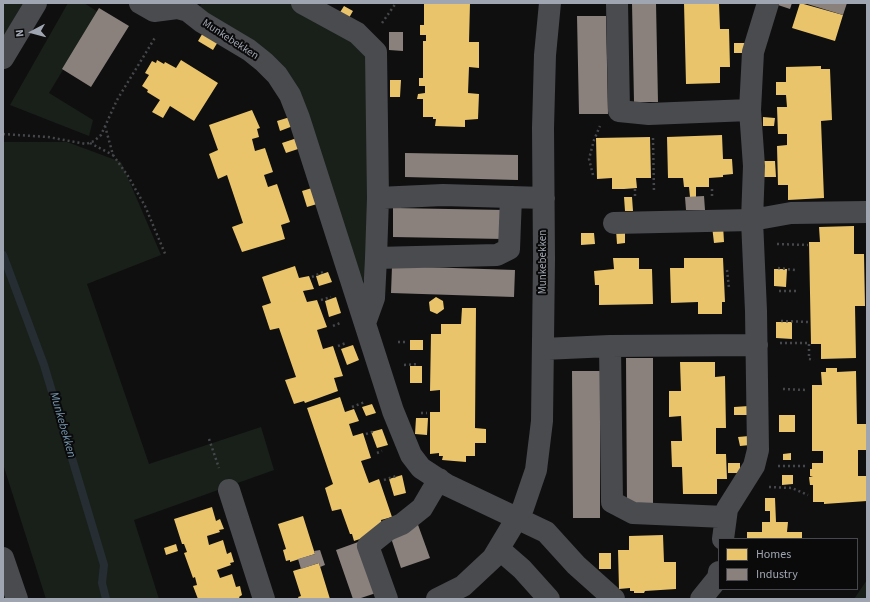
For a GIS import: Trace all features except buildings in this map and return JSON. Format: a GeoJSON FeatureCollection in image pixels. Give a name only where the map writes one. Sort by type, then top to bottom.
{"type":"FeatureCollection","features":[{"type":"Feature","properties":{"kind":"street"},"geometry":{"type":"LineString","coordinates":[[3,58],[36,3]]}},
{"type":"Feature","properties":{"kind":"street"},"geometry":{"type":"LineString","coordinates":[[140,3],[154,10],[184,7]]}},
{"type":"Feature","properties":{"kind":"street"},"geometry":{"type":"LineString","coordinates":[[302,3],[357,33],[376,52],[378,198],[376,258],[374,298],[365,323]]}},
{"type":"Feature","properties":{"kind":"street","name":"Munkebekken"},"geometry":{"type":"LineString","coordinates":[[437,599],[463,586],[493,558],[523,508],[536,470],[542,421],[545,55],[550,3]]}},
{"type":"Feature","properties":{"kind":"street"},"geometry":{"type":"LineString","coordinates":[[723,538],[727,509],[754,466],[758,450],[766,344],[752,220],[754,166],[750,110],[753,52],[768,3]]}},
{"type":"Feature","properties":{"kind":"street"},"geometry":{"type":"LineString","coordinates":[[612,4],[619,111],[656,114],[750,110]]}},
{"type":"Feature","properties":{"kind":"street","name":"Munkebekken"},"geometry":{"type":"LineString","coordinates":[[184,7],[202,22],[249,50],[264,62],[277,75],[290,95],[299,118],[393,411],[411,455],[421,468],[439,479],[546,532],[576,565],[614,599]]}},
{"type":"Feature","properties":{"kind":"street"},"geometry":{"type":"LineString","coordinates":[[378,198],[443,195],[544,198]]}},
{"type":"Feature","properties":{"kind":"street"},"geometry":{"type":"LineString","coordinates":[[376,258],[496,255],[508,249],[511,197]]}},
{"type":"Feature","properties":{"kind":"street"},"geometry":{"type":"LineString","coordinates":[[614,223],[752,220],[791,213],[867,212]]}},
{"type":"Feature","properties":{"kind":"street"},"geometry":{"type":"LineString","coordinates":[[543,349],[610,346],[766,344]]}},
{"type":"Feature","properties":{"kind":"street"},"geometry":{"type":"LineString","coordinates":[[610,346],[612,502],[633,513],[725,517]]}},
{"type":"Feature","properties":{"kind":"street"},"geometry":{"type":"LineString","coordinates":[[387,599],[368,546],[388,530],[402,524],[422,508],[439,479]]}},
{"type":"Feature","properties":{"kind":"street"},"geometry":{"type":"LineString","coordinates":[[229,490],[264,599]]}},
{"type":"Feature","properties":{"kind":"street"},"geometry":{"type":"LineString","coordinates":[[499,549],[522,569],[549,599]]}},
{"type":"Feature","properties":{"kind":"street"},"geometry":{"type":"LineString","coordinates":[[3,558],[17,599]]}},
{"type":"Feature","properties":{"kind":"street"},"geometry":{"type":"LineString","coordinates":[[701,599],[718,578]]}},
{"type":"Feature","properties":{"kind":"path"},"geometry":{"type":"LineString","coordinates":[[90,143],[101,135],[117,100],[184,7]]}},
{"type":"Feature","properties":{"kind":"path"},"geometry":{"type":"LineString","coordinates":[[593,175],[589,159],[594,140],[601,124],[619,111]]}},
{"type":"Feature","properties":{"kind":"path"},"geometry":{"type":"LineString","coordinates":[[654,193],[653,134],[656,114]]}},
{"type":"Feature","properties":{"kind":"path"},"geometry":{"type":"LineString","coordinates":[[105,125],[112,155]]}},
{"type":"Feature","properties":{"kind":"path"},"geometry":{"type":"LineString","coordinates":[[3,134],[48,136],[90,143],[112,155],[128,176],[145,206],[166,256]]}},
{"type":"Feature","properties":{"kind":"path"},"geometry":{"type":"LineString","coordinates":[[772,243],[808,245]]}},
{"type":"Feature","properties":{"kind":"path"},"geometry":{"type":"LineString","coordinates":[[775,267],[795,270]]}},
{"type":"Feature","properties":{"kind":"path"},"geometry":{"type":"LineString","coordinates":[[727,270],[727,284],[731,294]]}},
{"type":"Feature","properties":{"kind":"path"},"geometry":{"type":"LineString","coordinates":[[775,291],[797,291]]}},
{"type":"Feature","properties":{"kind":"path"},"geometry":{"type":"LineString","coordinates":[[775,321],[809,322]]}},
{"type":"Feature","properties":{"kind":"path"},"geometry":{"type":"LineString","coordinates":[[766,344],[809,344],[809,359],[814,360]]}},
{"type":"Feature","properties":{"kind":"path"},"geometry":{"type":"LineString","coordinates":[[778,389],[806,390]]}},
{"type":"Feature","properties":{"kind":"path"},"geometry":{"type":"LineString","coordinates":[[209,438],[218,465],[229,490]]}},
{"type":"Feature","properties":{"kind":"path"},"geometry":{"type":"LineString","coordinates":[[772,466],[806,466]]}},
{"type":"Feature","properties":{"kind":"path"},"geometry":{"type":"LineString","coordinates":[[764,487],[792,488],[808,495]]}},
{"type":"Feature","properties":{"kind":"shaded area"},"geometry":{"type":"Polygon","coordinates":[[[3,3],[23,3],[3,38],[3,3]]]}},
{"type":"Feature","properties":{"kind":"shaded area"},"geometry":{"type":"Polygon","coordinates":[[[68,3],[84,3],[98,12],[49,93],[93,120],[89,136],[10,105],[68,3]]]}},
{"type":"Feature","properties":{"kind":"shaded area"},"geometry":{"type":"Polygon","coordinates":[[[202,3],[306,3],[370,44],[369,286],[357,274],[296,88],[196,12],[202,3]]]}},
{"type":"Feature","properties":{"kind":"shaded area"},"geometry":{"type":"Polygon","coordinates":[[[3,142],[67,142],[121,162],[161,255],[87,284],[149,464],[261,427],[274,470],[134,520],[159,599],[46,599],[3,464],[3,142]]]}},
{"type":"Feature","properties":{"kind":"shaded area"},"geometry":{"type":"Polygon","coordinates":[[[867,580],[867,599],[854,599],[867,580]]]}},
{"type":"Feature","properties":{"kind":"waterway","name":"Munkebekken"},"geometry":{"type":"LineString","coordinates":[[3,255],[44,365],[104,565],[102,583],[106,599]]}}]}
